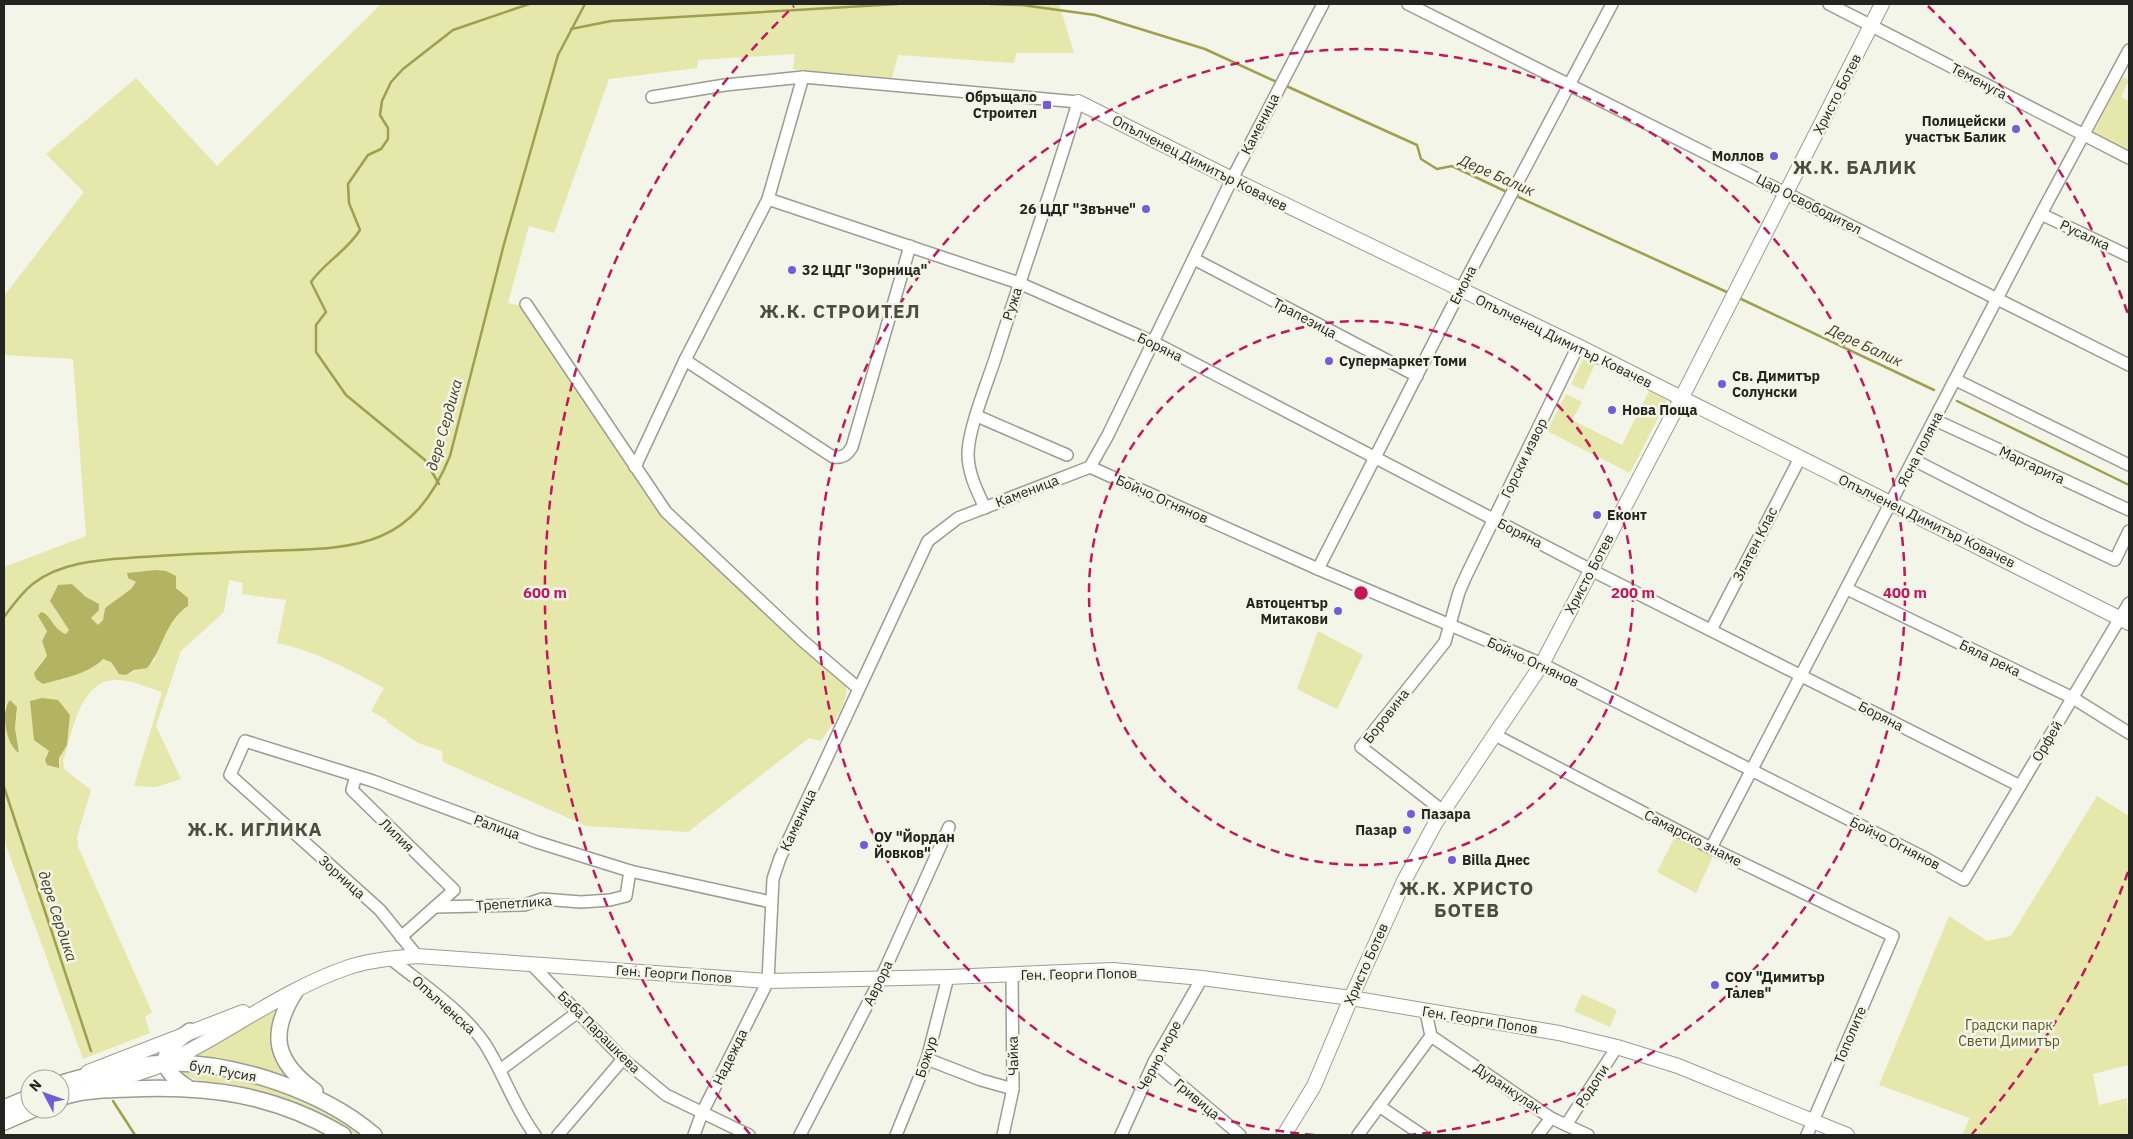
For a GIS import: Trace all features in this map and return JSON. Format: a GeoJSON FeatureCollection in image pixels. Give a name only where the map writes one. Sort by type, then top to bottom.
{"type":"FeatureCollection","features":[{"type":"Feature","properties":{"kind":"main road"},"geometry":{"type":"LineString","coordinates":[[295,992],[288,1006],[279,1034],[281,1056],[286,1066],[302,1082],[340,1110]]}},
{"type":"Feature","properties":{"kind":"main road"},"geometry":{"type":"LineString","coordinates":[[187,1087],[170,1073],[165,1063],[168,1048],[173,1042],[190,1031]]}},
{"type":"Feature","properties":{"kind":"main road","name":"бул. Русия"},"geometry":{"type":"LineString","coordinates":[[70,1087],[115,1070],[165,1063],[218,1069],[258,1076],[290,1086],[340,1110],[374,1135]]}},
{"type":"Feature","properties":{"kind":"main road","name":"бул. Русия"},"geometry":{"type":"LineString","coordinates":[[70,1089],[116,1090],[187,1087],[227,1092],[274,1102],[309,1116],[343,1135]]}},
{"type":"Feature","properties":{"kind":"main road"},"geometry":{"type":"LineString","coordinates":[[4,1108],[20,1101]]}},
{"type":"Feature","properties":{"kind":"main road"},"geometry":{"type":"LineString","coordinates":[[4,1122],[20,1115]]}},
{"type":"Feature","properties":{"kind":"street","name":"Каменица"},"geometry":{"type":"LineString","coordinates":[[768,980],[773,879],[780,858],[928,541],[958,518],[1090,467],[1232,180],[1323,4]]}},
{"type":"Feature","properties":{"kind":"street","name":"Цар Освободител"},"geometry":{"type":"LineString","coordinates":[[1408,4],[2129,365]]}},
{"type":"Feature","properties":{"kind":"street","name":"Емона"},"geometry":{"type":"LineString","coordinates":[[1318,569],[1460,291],[1612,4]]}},
{"type":"Feature","properties":{"kind":"street","name":"Теменуга"},"geometry":{"type":"LineString","coordinates":[[1829,4],[2129,158]]}},
{"type":"Feature","properties":{"kind":"street","name":"Христо Ботев"},"geometry":{"type":"LineString","coordinates":[[1284,1135],[1314,1086],[1394,901],[1443,811],[1542,664],[1681,399],[1882,4]]}},
{"type":"Feature","properties":{"kind":"street","name":"Ясна поляна"},"geometry":{"type":"LineString","coordinates":[[1711,848],[1892,504],[2041,214],[2129,50]]}},
{"type":"Feature","properties":{"kind":"street"},"geometry":{"type":"LineString","coordinates":[[635,467],[685,360],[768,199],[803,77]]}},
{"type":"Feature","properties":{"kind":"street"},"geometry":{"type":"LineString","coordinates":[[652,97],[725,85],[803,77],[1078,102]]}},
{"type":"Feature","properties":{"kind":"street","name":"Опълченец Димитър Ковачев"},"geometry":{"type":"LineString","coordinates":[[1078,102],[1232,180],[1578,346],[2125,620]]}},
{"type":"Feature","properties":{"kind":"street","name":"Ружа"},"geometry":{"type":"LineString","coordinates":[[985,508],[969,465],[968,452],[977,416],[1018,283],[1062,158],[1078,102]]}},
{"type":"Feature","properties":{"kind":"street","name":"Боряна"},"geometry":{"type":"LineString","coordinates":[[768,199],[1018,283],[1153,342],[1591,570],[2020,786]]}},
{"type":"Feature","properties":{"kind":"street","name":"Русалка"},"geometry":{"type":"LineString","coordinates":[[2041,214],[2129,256]]}},
{"type":"Feature","properties":{"kind":"street"},"geometry":{"type":"LineString","coordinates":[[685,360],[833,457],[840,458],[847,454],[852,447],[910,246]]}},
{"type":"Feature","properties":{"kind":"street","name":"Трапезица"},"geometry":{"type":"LineString","coordinates":[[1194,259],[1417,376]]}},
{"type":"Feature","properties":{"kind":"street"},"geometry":{"type":"LineString","coordinates":[[526,304],[666,512],[802,641],[858,688]]}},
{"type":"Feature","properties":{"kind":"street","name":"Горски извор"},"geometry":{"type":"LineString","coordinates":[[1450,625],[1459,592],[1578,346]]}},
{"type":"Feature","properties":{"kind":"street"},"geometry":{"type":"LineString","coordinates":[[1956,380],[2129,464]]}},
{"type":"Feature","properties":{"kind":"street"},"geometry":{"type":"LineString","coordinates":[[977,416],[1067,455]]}},
{"type":"Feature","properties":{"kind":"street","name":"Маргарита"},"geometry":{"type":"LineString","coordinates":[[1935,420],[2129,510]]}},
{"type":"Feature","properties":{"kind":"street","name":"Златен Клас"},"geometry":{"type":"LineString","coordinates":[[1711,630],[1800,458]]}},
{"type":"Feature","properties":{"kind":"street"},"geometry":{"type":"LineString","coordinates":[[1914,460],[2035,522],[2115,560],[2129,531]]}},
{"type":"Feature","properties":{"kind":"street","name":"Бойчо Огнянов"},"geometry":{"type":"LineString","coordinates":[[1090,467],[1318,569],[1542,664],[1964,880]]}},
{"type":"Feature","properties":{"kind":"street","name":"Бяла река"},"geometry":{"type":"LineString","coordinates":[[1847,589],[2073,698],[2129,734]]}},
{"type":"Feature","properties":{"kind":"street","name":"Орфей"},"geometry":{"type":"LineString","coordinates":[[1964,880],[2073,698],[2125,620],[2129,603]]}},
{"type":"Feature","properties":{"kind":"street","name":"Боровина"},"geometry":{"type":"LineString","coordinates":[[1443,811],[1361,747],[1445,642],[1450,625]]}},
{"type":"Feature","properties":{"kind":"street","name":"Самарско знаме"},"geometry":{"type":"LineString","coordinates":[[1495,735],[1711,848],[1893,936]]}},
{"type":"Feature","properties":{"kind":"street","name":"Ралица"},"geometry":{"type":"LineString","coordinates":[[237,759],[246,741],[356,776],[537,842],[630,871],[771,902]]}},
{"type":"Feature","properties":{"kind":"street","name":"Зорница"},"geometry":{"type":"LineString","coordinates":[[237,759],[230,776],[380,910],[417,956]]}},
{"type":"Feature","properties":{"kind":"street","name":"Лилия"},"geometry":{"type":"LineString","coordinates":[[356,776],[352,790],[454,890],[435,907]]}},
{"type":"Feature","properties":{"kind":"street","name":"Аврора"},"geometry":{"type":"LineString","coordinates":[[800,1135],[881,978],[949,827]]}},
{"type":"Feature","properties":{"kind":"street","name":"Трепетлика"},"geometry":{"type":"LineString","coordinates":[[435,907],[524,905],[542,899],[581,902],[610,900],[626,896],[630,871]]}},
{"type":"Feature","properties":{"kind":"street"},"geometry":{"type":"LineString","coordinates":[[401,936],[435,907]]}},
{"type":"Feature","properties":{"kind":"street","name":"Тополите"},"geometry":{"type":"LineString","coordinates":[[1807,1135],[1893,936]]}},
{"type":"Feature","properties":{"kind":"street","name":"Ген. Георги Попов"},"geometry":{"type":"LineString","coordinates":[[295,992],[348,968],[391,958],[417,956],[768,980],[948,977],[1114,970],[1202,978],[1351,998],[1559,1033],[1618,1047],[1678,1066],[1847,1135]]}},
{"type":"Feature","properties":{"kind":"street","name":"Опълченска"},"geometry":{"type":"LineString","coordinates":[[391,958],[464,1020],[484,1044],[500,1070],[523,1120],[535,1135]]}},
{"type":"Feature","properties":{"kind":"street","name":"Баба Парашкева"},"geometry":{"type":"LineString","coordinates":[[532,965],[623,1059],[666,1094],[749,1135]]}},
{"type":"Feature","properties":{"kind":"street","name":"Чайка"},"geometry":{"type":"LineString","coordinates":[[1003,1135],[1013,1089],[1012,975]]}},
{"type":"Feature","properties":{"kind":"street","name":"Божур"},"geometry":{"type":"LineString","coordinates":[[896,1135],[927,1059],[948,977]]}},
{"type":"Feature","properties":{"kind":"street","name":"Черно море"},"geometry":{"type":"LineString","coordinates":[[1121,1135],[1154,1062],[1202,978]]}},
{"type":"Feature","properties":{"kind":"street","name":"Надежда"},"geometry":{"type":"LineString","coordinates":[[694,1135],[702,1113],[768,980]]}},
{"type":"Feature","properties":{"kind":"street"},"geometry":{"type":"LineString","coordinates":[[70,1087],[190,1031],[295,992]]}},
{"type":"Feature","properties":{"kind":"street"},"geometry":{"type":"LineString","coordinates":[[165,1063],[295,992]]}},
{"type":"Feature","properties":{"kind":"street"},"geometry":{"type":"LineString","coordinates":[[500,1070],[578,1012]]}},
{"type":"Feature","properties":{"kind":"street"},"geometry":{"type":"LineString","coordinates":[[1358,1135],[1431,1036],[1426,1012]]}},
{"type":"Feature","properties":{"kind":"street","name":"Дуранкулак"},"geometry":{"type":"LineString","coordinates":[[1431,1036],[1551,1118],[1588,1135]]}},
{"type":"Feature","properties":{"kind":"street","name":"Родопи"},"geometry":{"type":"LineString","coordinates":[[1566,1125],[1618,1047]]}},
{"type":"Feature","properties":{"kind":"street"},"geometry":{"type":"LineString","coordinates":[[558,1135],[623,1059]]}},
{"type":"Feature","properties":{"kind":"street"},"geometry":{"type":"LineString","coordinates":[[927,1059],[981,1080],[1013,1089]]}},
{"type":"Feature","properties":{"kind":"street","name":"Гривица"},"geometry":{"type":"LineString","coordinates":[[1154,1062],[1240,1135]]}},
{"type":"Feature","properties":{"kind":"street"},"geometry":{"type":"LineString","coordinates":[[1379,1106],[1422,1135]]}},
{"type":"Feature","properties":{"kind":"street"},"geometry":{"type":"LineString","coordinates":[[1538,1135],[1551,1118]]}},
{"type":"Feature","properties":{"kind":"green space"},"geometry":{"type":"Polygon","coordinates":[[[381,4],[1059,4],[1074,53],[1016,53],[1014,63],[898,55],[892,78],[793,69],[795,54],[698,60],[697,68],[609,79],[554,233],[529,226],[508,303],[522,306],[662,515],[844,682],[846,696],[840,712],[821,741],[809,738],[688,832],[586,826],[443,762],[442,751],[418,743],[387,722],[387,720],[371,711],[384,688],[305,650],[277,643],[286,600],[242,594],[243,583],[229,580],[224,612],[181,651],[156,726],[181,779],[156,787],[134,786],[162,692],[136,683],[120,680],[106,681],[95,687],[87,697],[75,722],[63,762],[65,770],[91,790],[77,837],[78,847],[152,1012],[145,1017],[150,1033],[83,1059],[4,840],[4,567],[86,536],[73,359],[4,355],[4,296],[84,192],[46,154],[136,78],[217,166],[381,4]],[[155,570],[128,573],[136,582],[131,589],[105,608],[103,620],[98,626],[91,618],[99,604],[86,597],[72,584],[58,586],[50,601],[69,630],[66,634],[58,631],[49,617],[38,616],[47,631],[42,641],[47,657],[40,664],[103,659],[111,661],[115,669],[126,675],[154,661],[166,630],[181,611],[188,606],[175,585],[155,570]],[[5,705],[4,711],[8,737],[19,753],[15,728],[17,712],[5,705]],[[64,709],[45,748],[49,751],[45,760],[60,764],[59,758],[67,745],[70,715],[64,709]]]}},
{"type":"Feature","properties":{"kind":"green space"},"geometry":{"type":"Polygon","coordinates":[[[2122,77],[2129,80],[2121,97],[2129,101],[2129,150],[2093,133],[2122,77]]]}},
{"type":"Feature","properties":{"kind":"green space"},"geometry":{"type":"Polygon","coordinates":[[[1583,359],[1595,364],[1583,390],[1571,384],[1583,359]]]}},
{"type":"Feature","properties":{"kind":"green space"},"geometry":{"type":"Polygon","coordinates":[[[1649,391],[1667,400],[1630,473],[1547,431],[1566,394],[1582,402],[1572,420],[1622,445],[1649,391]]]}},
{"type":"Feature","properties":{"kind":"green space"},"geometry":{"type":"Polygon","coordinates":[[[1318,631],[1363,655],[1337,709],[1297,689],[1318,631]]]}},
{"type":"Feature","properties":{"kind":"green space","name":"Градски парк Свети Димитър"},"geometry":{"type":"Polygon","coordinates":[[[2097,796],[2129,816],[2129,1065],[2093,1074],[2099,1105],[2127,1098],[2129,1135],[1962,1135],[1970,1118],[1879,1085],[1949,916],[1987,941],[2011,936],[2097,796]]]}},
{"type":"Feature","properties":{"kind":"green space"},"geometry":{"type":"Polygon","coordinates":[[[1677,833],[1715,852],[1696,893],[1657,872],[1677,833]]]}},
{"type":"Feature","properties":{"kind":"green space"},"geometry":{"type":"Polygon","coordinates":[[[1582,994],[1617,1010],[1610,1027],[1574,1011],[1582,994]]]}},
{"type":"Feature","properties":{"kind":"green space"},"geometry":{"type":"Polygon","coordinates":[[[280,1006],[292,1080],[182,1060],[280,1006]]]}},
{"type":"Feature","properties":{"kind":"green space"},"geometry":{"type":"Polygon","coordinates":[[[176,1069],[249,1079],[304,1097],[368,1135],[356,1135],[286,1099],[261,1091],[194,1079],[176,1069]]]}},
{"type":"Feature","properties":{"kind":"shaded area"},"geometry":{"type":"Polygon","coordinates":[[[155,570],[166,571],[176,576],[176,588],[188,598],[188,606],[180,612],[169,627],[153,660],[147,668],[134,670],[126,675],[119,674],[111,662],[103,659],[83,672],[67,677],[43,684],[36,679],[34,673],[47,656],[42,641],[47,631],[38,616],[41,612],[48,616],[61,632],[66,634],[69,630],[50,601],[58,585],[72,584],[86,597],[99,604],[99,610],[91,618],[98,625],[103,620],[105,608],[131,589],[136,582],[128,578],[127,573],[155,570]]]}},
{"type":"Feature","properties":{"kind":"shaded area"},"geometry":{"type":"Polygon","coordinates":[[[42,698],[58,700],[70,715],[67,745],[59,758],[59,768],[47,765],[45,760],[49,751],[34,740],[30,701],[42,698]]]}},
{"type":"Feature","properties":{"kind":"shaded area"},"geometry":{"type":"Polygon","coordinates":[[[10,700],[17,707],[15,728],[19,753],[14,749],[6,728],[5,712],[10,700]]]}},
{"type":"Feature","properties":{"kind":"waterway"},"geometry":{"type":"LineString","coordinates":[[439,484],[425,460],[346,395],[316,352],[316,325],[326,312],[311,282],[349,244],[360,230],[349,203],[348,184],[368,155],[381,149],[388,139],[388,128],[380,115],[382,101],[391,82],[403,69],[453,30],[529,4]]}},
{"type":"Feature","properties":{"kind":"waterway","name":"дере Сердика"},"geometry":{"type":"LineString","coordinates":[[4,617],[34,583],[44,576],[67,567],[116,559],[296,550],[352,545],[376,538],[398,527],[417,510],[435,487],[450,456],[504,244],[558,55],[585,4]]}},
{"type":"Feature","properties":{"kind":"waterway","name":"Дере Балик"},"geometry":{"type":"LineString","coordinates":[[571,29],[611,21],[898,4]]}},
{"type":"Feature","properties":{"kind":"waterway","name":"Дере Балик"},"geometry":{"type":"LineString","coordinates":[[990,4],[1022,5],[1095,15],[1205,49],[1279,83]]}},
{"type":"Feature","properties":{"kind":"waterway","name":"Дере Балик"},"geometry":{"type":"LineString","coordinates":[[1284,85],[1417,145],[1421,159],[1437,169],[1452,166],[1509,193]]}},
{"type":"Feature","properties":{"kind":"waterway","name":"Дере Балик"},"geometry":{"type":"LineString","coordinates":[[1514,195],[1729,293]]}},
{"type":"Feature","properties":{"kind":"waterway","name":"Дере Балик"},"geometry":{"type":"LineString","coordinates":[[1739,298],[1934,390]]}},
{"type":"Feature","properties":{"kind":"waterway","name":"Дере Балик"},"geometry":{"type":"LineString","coordinates":[[1957,401],[2129,485]]}},
{"type":"Feature","properties":{"kind":"waterway","name":"дере Сердика"},"geometry":{"type":"LineString","coordinates":[[4,787],[91,1051]]}},
{"type":"Feature","properties":{"kind":"waterway","name":"дере Сердика"},"geometry":{"type":"LineString","coordinates":[[113,1101],[135,1135]]}},
{"type":"Feature","properties":{"kind":"place","name":"Обръщало Строител"},"geometry":{"type":"Point","coordinates":[1047,105]}},
{"type":"Feature","properties":{"kind":"place","name":"Полицейски участък Балик"},"geometry":{"type":"Point","coordinates":[2016,129]}},
{"type":"Feature","properties":{"kind":"place","name":"Моллов"},"geometry":{"type":"Point","coordinates":[1774,156]}},
{"type":"Feature","properties":{"kind":"place","name":"26 ЦДГ \"Звънче\""},"geometry":{"type":"Point","coordinates":[1146,209]}},
{"type":"Feature","properties":{"kind":"place","name":"32 ЦДГ \"Зорница\""},"geometry":{"type":"Point","coordinates":[792,270]}},
{"type":"Feature","properties":{"kind":"place","name":"Супермаркет Томи"},"geometry":{"type":"Point","coordinates":[1329,361]}},
{"type":"Feature","properties":{"kind":"place","name":"Св. Димитър Солунски"},"geometry":{"type":"Point","coordinates":[1722,384]}},
{"type":"Feature","properties":{"kind":"place","name":"Нова Поща"},"geometry":{"type":"Point","coordinates":[1612,410]}},
{"type":"Feature","properties":{"kind":"place","name":"Еконт"},"geometry":{"type":"Point","coordinates":[1597,515]}},
{"type":"Feature","properties":{"kind":"place","name":"Автоцентър Митакови"},"geometry":{"type":"Point","coordinates":[1338,611]}},
{"type":"Feature","properties":{"kind":"place","name":"Пазара"},"geometry":{"type":"Point","coordinates":[1411,814]}},
{"type":"Feature","properties":{"kind":"place","name":"Пазар"},"geometry":{"type":"Point","coordinates":[1407,830]}},
{"type":"Feature","properties":{"kind":"place","name":"ОУ \"Йордан Йовков\""},"geometry":{"type":"Point","coordinates":[864,845]}},
{"type":"Feature","properties":{"kind":"place","name":"Billa Днес"},"geometry":{"type":"Point","coordinates":[1452,860]}},
{"type":"Feature","properties":{"kind":"place","name":"СОУ \"Димитър Талев\""},"geometry":{"type":"Point","coordinates":[1715,985]}},
{"type":"Feature","properties":{"kind":"district","name":"Ж.К. БАЛИК"},"geometry":{"type":"Point","coordinates":[1855,167]}},
{"type":"Feature","properties":{"kind":"district","name":"Ж.К. СТРОИТЕЛ"},"geometry":{"type":"Point","coordinates":[840,311]}},
{"type":"Feature","properties":{"kind":"district","name":"Ж.К. ИГЛИКА"},"geometry":{"type":"Point","coordinates":[255,829]}},
{"type":"Feature","properties":{"kind":"district","name":"Ж.К. ХРИСТО БОТЕВ"},"geometry":{"type":"Point","coordinates":[1467,899]}}]}
